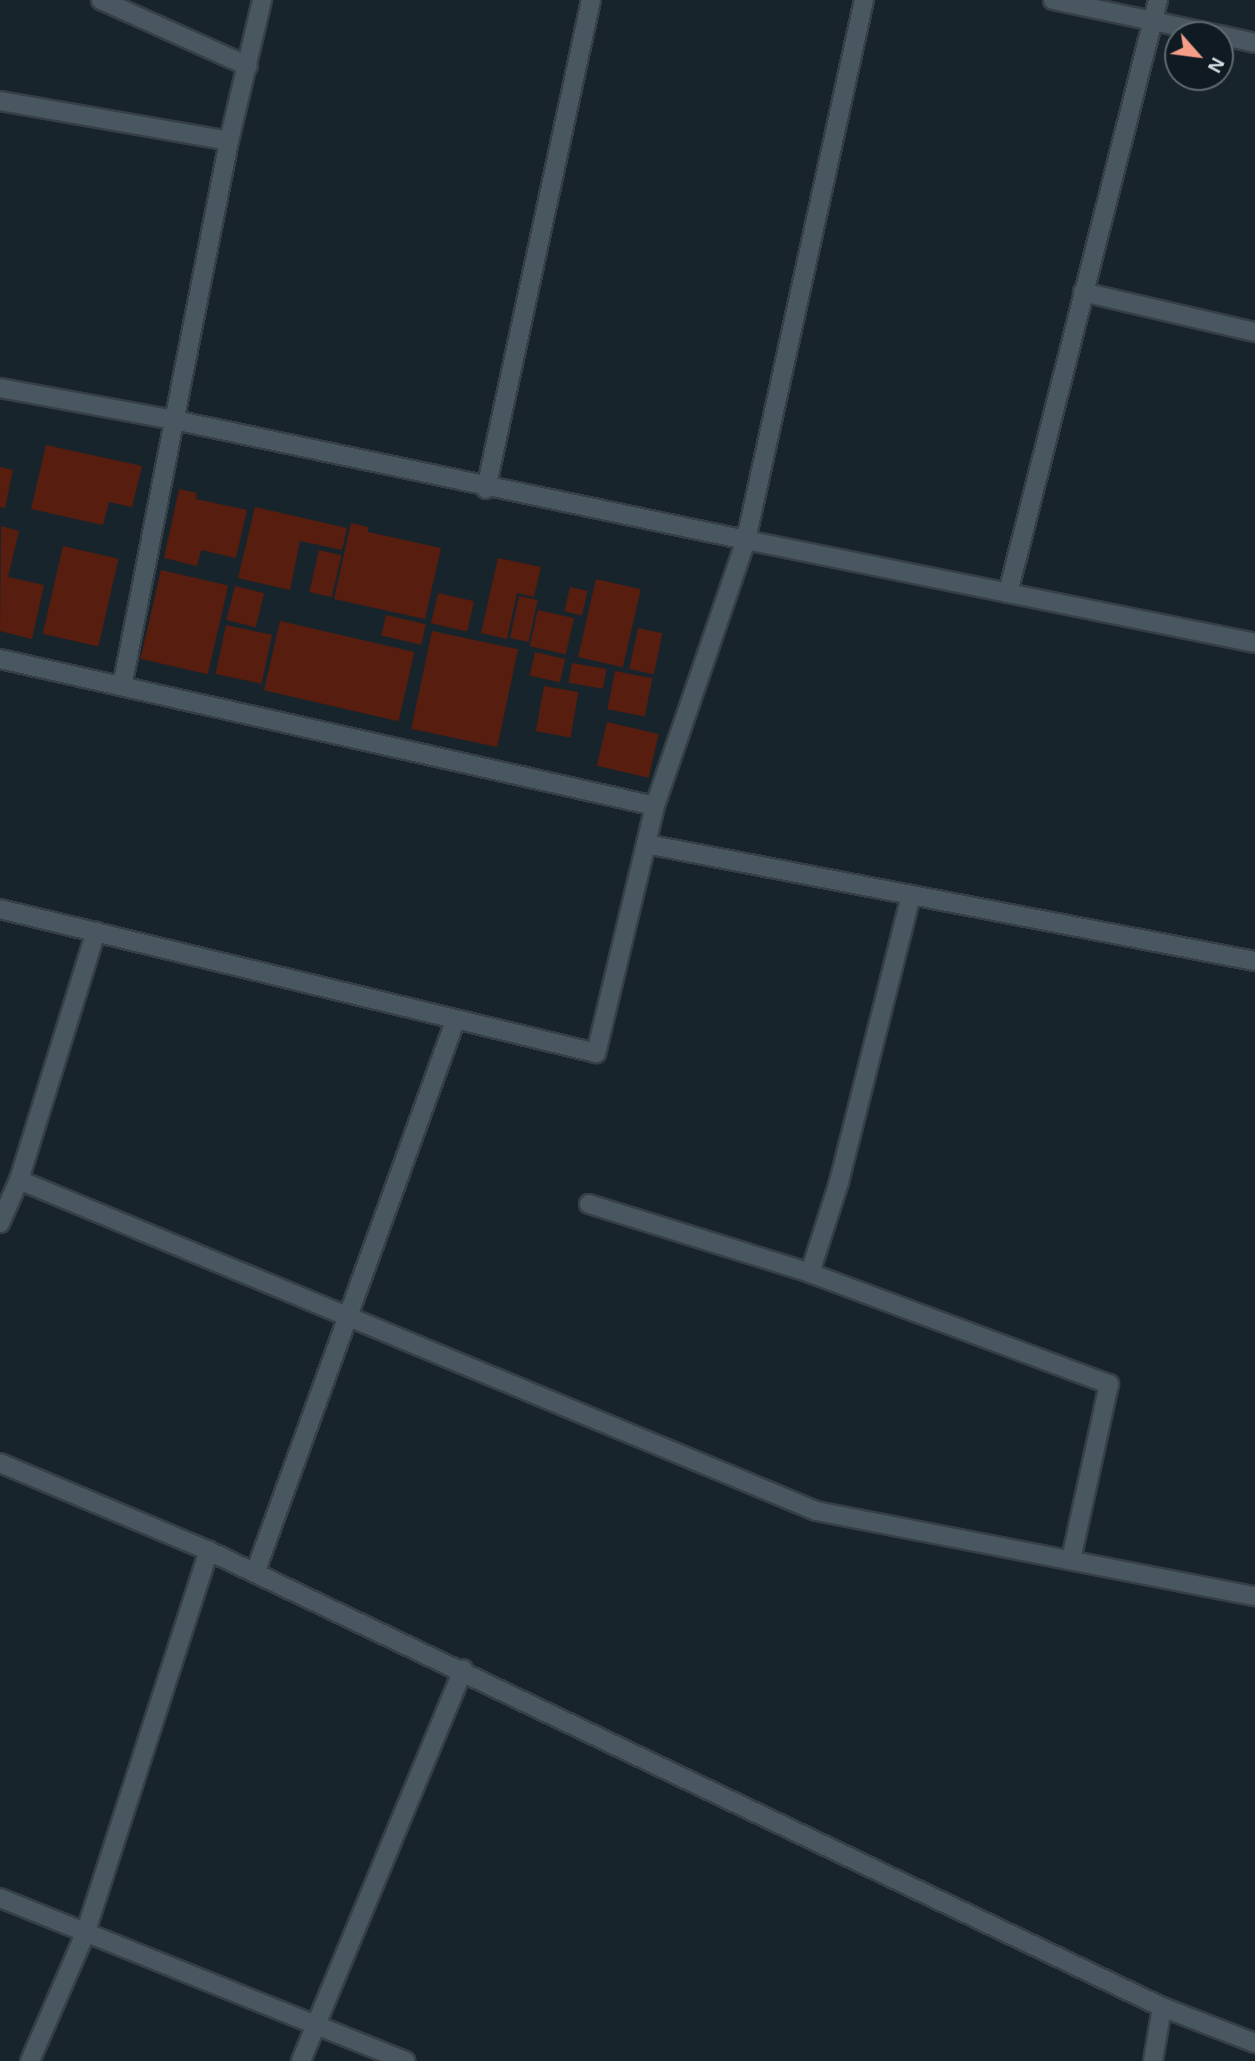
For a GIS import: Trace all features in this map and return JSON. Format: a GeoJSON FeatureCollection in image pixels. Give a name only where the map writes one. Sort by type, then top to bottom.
{"type":"FeatureCollection","features":[{"type":"Feature","properties":{"kind":"street"},"geometry":{"type":"LineString","coordinates":[[101,0],[248,66]]}},
{"type":"Feature","properties":{"kind":"street"},"geometry":{"type":"LineString","coordinates":[[122,687],[229,141],[261,0]]}},
{"type":"Feature","properties":{"kind":"street"},"geometry":{"type":"LineString","coordinates":[[486,489],[591,0]]}},
{"type":"Feature","properties":{"kind":"street"},"geometry":{"type":"LineString","coordinates":[[0,909],[596,1053],[655,806],[746,540],[864,0]]}},
{"type":"Feature","properties":{"kind":"street"},"geometry":{"type":"LineString","coordinates":[[1053,0],[1164,23]]}},
{"type":"Feature","properties":{"kind":"street"},"geometry":{"type":"LineString","coordinates":[[1008,593],[1158,0]]}},
{"type":"Feature","properties":{"kind":"street"},"geometry":{"type":"LineString","coordinates":[[1234,38],[1255,43]]}},
{"type":"Feature","properties":{"kind":"street"},"geometry":{"type":"LineString","coordinates":[[0,101],[229,141]]}},
{"type":"Feature","properties":{"kind":"street"},"geometry":{"type":"LineString","coordinates":[[1083,292],[1255,332]]}},
{"type":"Feature","properties":{"kind":"street"},"geometry":{"type":"LineString","coordinates":[[0,388],[174,420],[486,489],[1255,643]]}},
{"type":"Feature","properties":{"kind":"street"},"geometry":{"type":"LineString","coordinates":[[0,659],[655,806]]}},
{"type":"Feature","properties":{"kind":"street"},"geometry":{"type":"LineString","coordinates":[[646,844],[1255,961]]}},
{"type":"Feature","properties":{"kind":"street"},"geometry":{"type":"LineString","coordinates":[[810,1273],[839,1182],[911,895]]}},
{"type":"Feature","properties":{"kind":"street"},"geometry":{"type":"LineString","coordinates":[[0,1223],[19,1180],[96,932]]}},
{"type":"Feature","properties":{"kind":"street"},"geometry":{"type":"LineString","coordinates":[[255,1573],[456,1021]]}},
{"type":"Feature","properties":{"kind":"street"},"geometry":{"type":"LineString","coordinates":[[19,1180],[816,1511],[1255,1596]]}},
{"type":"Feature","properties":{"kind":"street"},"geometry":{"type":"LineString","coordinates":[[589,1204],[810,1273],[1109,1384],[1071,1560]]}},
{"type":"Feature","properties":{"kind":"street"},"geometry":{"type":"LineString","coordinates":[[0,1463],[209,1552],[463,1669],[1162,2007],[1255,2043]]}},
{"type":"Feature","properties":{"kind":"street"},"geometry":{"type":"LineString","coordinates":[[30,2061],[85,1934],[209,1552]]}},
{"type":"Feature","properties":{"kind":"street"},"geometry":{"type":"LineString","coordinates":[[301,2061],[463,1669]]}},
{"type":"Feature","properties":{"kind":"street"},"geometry":{"type":"LineString","coordinates":[[0,1898],[405,2061]]}},
{"type":"Feature","properties":{"kind":"street"},"geometry":{"type":"LineString","coordinates":[[1153,2061],[1162,2007]]}},
{"type":"Feature","properties":{"kind":"building"},"geometry":{"type":"Polygon","coordinates":[[[46,445],[142,466],[132,507],[109,502],[103,525],[31,509],[46,445]]]}},
{"type":"Feature","properties":{"kind":"building"},"geometry":{"type":"Polygon","coordinates":[[[0,467],[13,470],[5,508],[0,507],[0,467]]]}},
{"type":"Feature","properties":{"kind":"building"},"geometry":{"type":"Polygon","coordinates":[[[179,489],[197,493],[196,499],[247,510],[236,558],[201,550],[197,566],[164,558],[179,489]]]}},
{"type":"Feature","properties":{"kind":"building"},"geometry":{"type":"Polygon","coordinates":[[[255,507],[347,528],[342,550],[300,541],[290,590],[238,578],[255,507]]]}},
{"type":"Feature","properties":{"kind":"building"},"geometry":{"type":"Polygon","coordinates":[[[351,523],[368,527],[368,532],[441,548],[425,619],[334,599],[351,523]]]}},
{"type":"Feature","properties":{"kind":"building"},"geometry":{"type":"Polygon","coordinates":[[[1,526],[19,531],[8,577],[44,585],[32,639],[0,631],[1,526]]]}},
{"type":"Feature","properties":{"kind":"building"},"geometry":{"type":"Polygon","coordinates":[[[63,546],[119,559],[98,647],[43,634],[63,546]]]}},
{"type":"Feature","properties":{"kind":"building"},"geometry":{"type":"Polygon","coordinates":[[[319,550],[341,555],[332,597],[309,592],[319,550]]]}},
{"type":"Feature","properties":{"kind":"building"},"geometry":{"type":"Polygon","coordinates":[[[498,558],[541,567],[534,597],[517,593],[507,639],[481,633],[498,558]]]}},
{"type":"Feature","properties":{"kind":"building"},"geometry":{"type":"Polygon","coordinates":[[[161,570],[228,586],[208,674],[141,659],[161,570]]]}},
{"type":"Feature","properties":{"kind":"building"},"geometry":{"type":"Polygon","coordinates":[[[596,579],[641,589],[623,667],[578,657],[596,579]]]}},
{"type":"Feature","properties":{"kind":"building"},"geometry":{"type":"Polygon","coordinates":[[[235,586],[264,593],[256,627],[227,620],[235,586]]]}},
{"type":"Feature","properties":{"kind":"building"},"geometry":{"type":"Polygon","coordinates":[[[570,587],[588,591],[582,615],[564,611],[570,587]]]}},
{"type":"Feature","properties":{"kind":"building"},"geometry":{"type":"Polygon","coordinates":[[[438,593],[474,601],[467,632],[431,623],[438,593]]]}},
{"type":"Feature","properties":{"kind":"building"},"geometry":{"type":"Polygon","coordinates":[[[519,596],[538,600],[529,642],[510,638],[519,596]]]}},
{"type":"Feature","properties":{"kind":"building"},"geometry":{"type":"Polygon","coordinates":[[[538,610],[574,618],[566,654],[530,646],[538,610]]]}},
{"type":"Feature","properties":{"kind":"building"},"geometry":{"type":"Polygon","coordinates":[[[386,615],[426,624],[421,645],[381,635],[386,615]]]}},
{"type":"Feature","properties":{"kind":"building"},"geometry":{"type":"Polygon","coordinates":[[[280,621],[414,652],[398,721],[264,690],[280,621]]]}},
{"type":"Feature","properties":{"kind":"building"},"geometry":{"type":"Polygon","coordinates":[[[226,625],[272,635],[262,684],[216,674],[226,625]]]}},
{"type":"Feature","properties":{"kind":"building"},"geometry":{"type":"Polygon","coordinates":[[[638,628],[662,633],[654,674],[629,669],[638,628]]]}},
{"type":"Feature","properties":{"kind":"building"},"geometry":{"type":"Polygon","coordinates":[[[432,631],[518,649],[497,747],[411,729],[432,631]]]}},
{"type":"Feature","properties":{"kind":"building"},"geometry":{"type":"Polygon","coordinates":[[[535,652],[565,659],[560,682],[530,675],[535,652]]]}},
{"type":"Feature","properties":{"kind":"building"},"geometry":{"type":"Polygon","coordinates":[[[572,663],[606,669],[603,689],[569,683],[572,663]]]}},
{"type":"Feature","properties":{"kind":"building"},"geometry":{"type":"Polygon","coordinates":[[[615,671],[652,678],[645,717],[608,709],[615,671]]]}},
{"type":"Feature","properties":{"kind":"building"},"geometry":{"type":"Polygon","coordinates":[[[544,686],[578,692],[570,737],[536,731],[544,686]]]}},
{"type":"Feature","properties":{"kind":"building"},"geometry":{"type":"Polygon","coordinates":[[[607,722],[659,734],[649,778],[597,766],[607,722]]]}}]}
